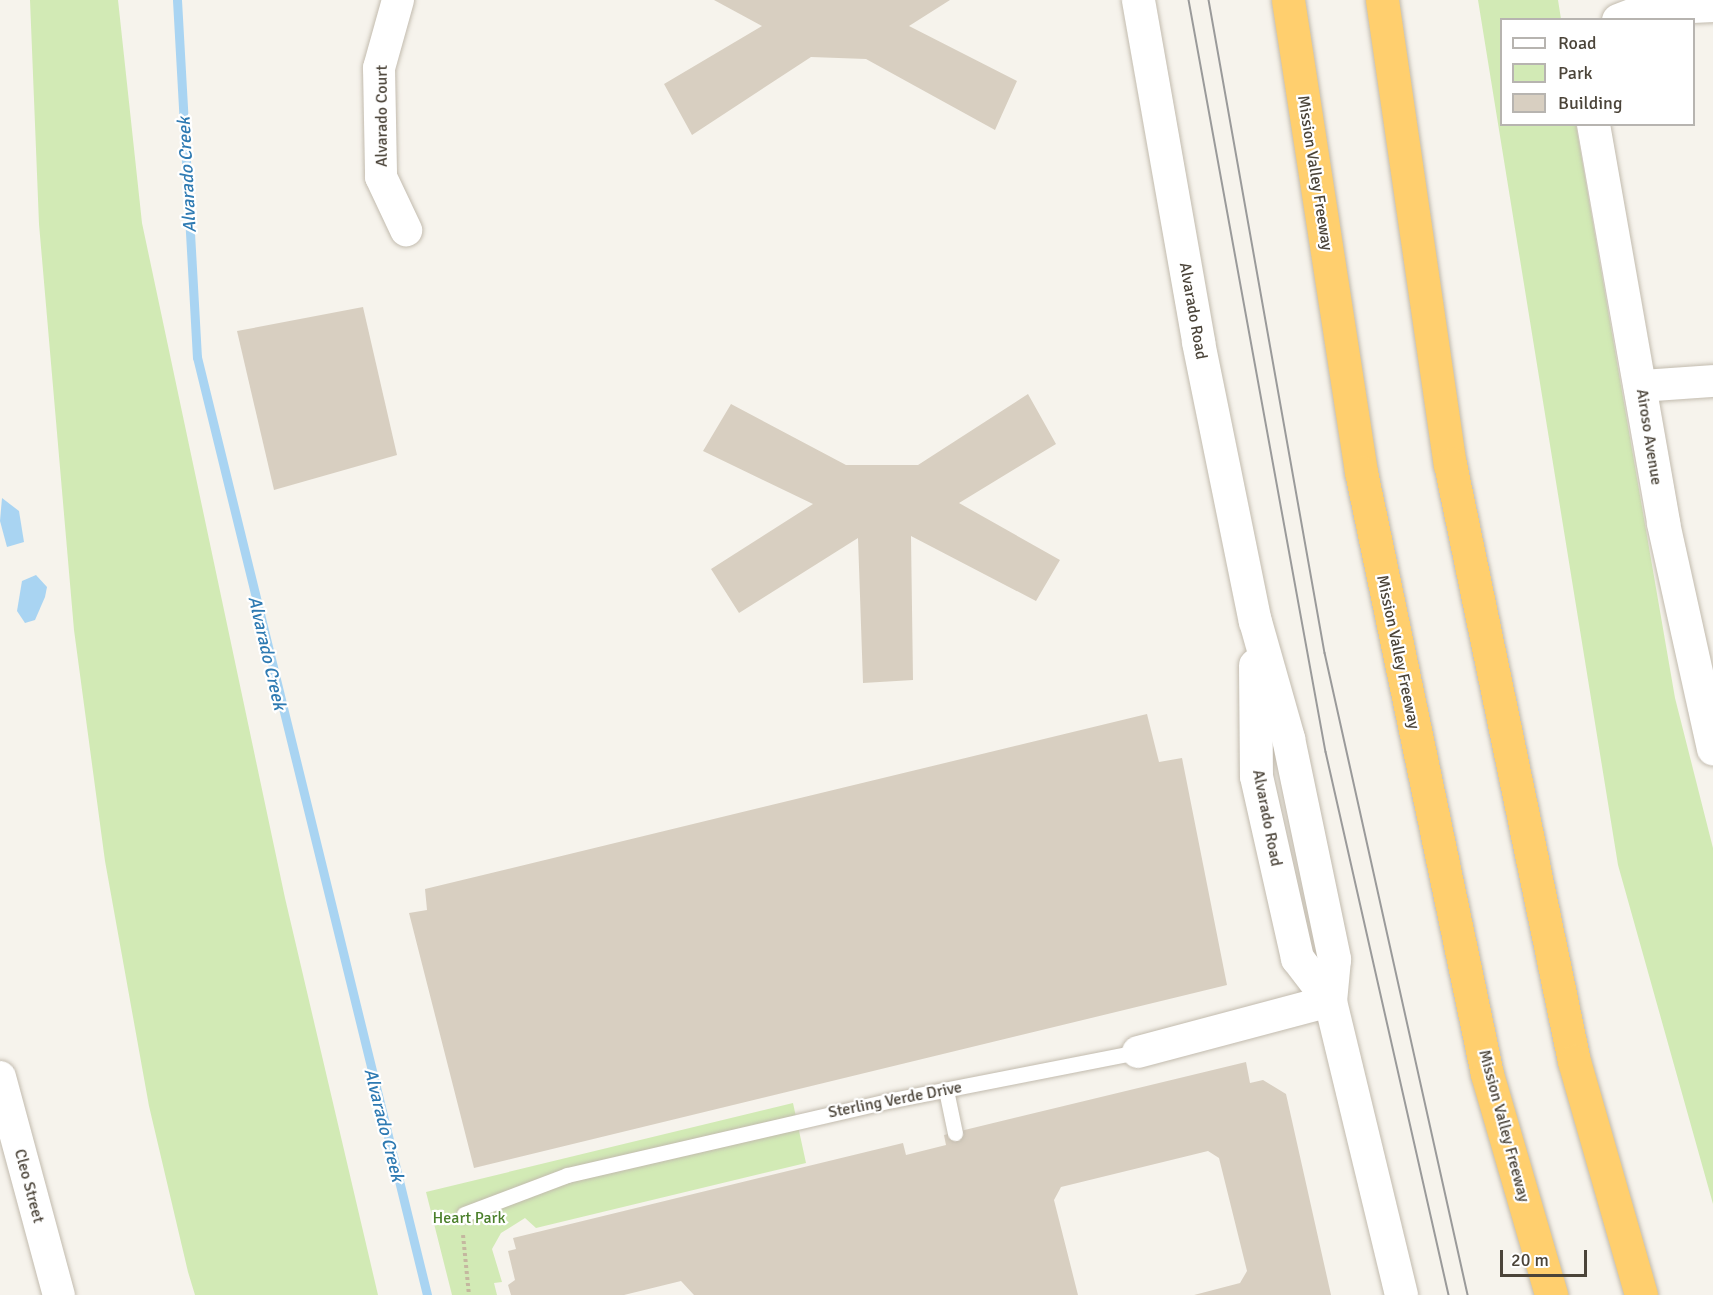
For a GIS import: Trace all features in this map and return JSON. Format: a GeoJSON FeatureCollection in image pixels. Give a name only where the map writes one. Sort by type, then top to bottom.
{"type":"FeatureCollection","features":[{"type":"Feature","properties":{"kind":"highway","name":"Mission Valley Freeway"},"geometry":{"type":"LineString","coordinates":[[1288,0],[1361,472],[1487,1074],[1551,1295]]}},
{"type":"Feature","properties":{"kind":"highway"},"geometry":{"type":"LineString","coordinates":[[1382,0],[1450,464],[1575,1061],[1641,1295]]}},
{"type":"Feature","properties":{"kind":"street","name":"Alvarado Court"},"geometry":{"type":"LineString","coordinates":[[398,0],[379,68],[381,177],[406,230]]}},
{"type":"Feature","properties":{"kind":"street","name":"Alvarado Road"},"geometry":{"type":"LineString","coordinates":[[1138,0],[1198,342],[1255,621],[1288,738],[1334,959],[1330,1001],[1401,1295]]}},
{"type":"Feature","properties":{"kind":"street"},"geometry":{"type":"LineString","coordinates":[[1623,18],[1649,8],[1705,3]]}},
{"type":"Feature","properties":{"kind":"street","name":"Airoso Avenue"},"geometry":{"type":"LineString","coordinates":[[1593,126],[1641,386],[1663,523],[1713,749]]}},
{"type":"Feature","properties":{"kind":"street"},"geometry":{"type":"LineString","coordinates":[[1641,386],[1713,381]]}},
{"type":"Feature","properties":{"kind":"street","name":"Sterling Verde Drive"},"geometry":{"type":"LineString","coordinates":[[1138,1052],[1330,1001]]}},
{"type":"Feature","properties":{"kind":"street","name":"Cleo Street"},"geometry":{"type":"LineString","coordinates":[[0,1077],[59,1295]]}},
{"type":"Feature","properties":{"kind":"lane","name":"Sterling Verde Drive"},"geometry":{"type":"LineString","coordinates":[[464,1214],[567,1175],[946,1090],[1138,1052]]}},
{"type":"Feature","properties":{"kind":"lane"},"geometry":{"type":"LineString","coordinates":[[946,1090],[955,1133]]}},
{"type":"Feature","properties":{"kind":"path"},"geometry":{"type":"LineString","coordinates":[[464,1214],[463,1271],[469,1295]]}},
{"type":"Feature","properties":{"kind":"green space"},"geometry":{"type":"Polygon","coordinates":[[[30,0],[118,0],[142,223],[285,898],[378,1295],[195,1295],[188,1272],[149,1106],[105,861],[74,630],[39,224],[30,0]]]}},
{"type":"Feature","properties":{"kind":"green space"},"geometry":{"type":"Polygon","coordinates":[[[1478,0],[1558,0],[1561,18],[1500,18],[1500,126],[1576,126],[1675,698],[1713,848],[1713,1204],[1618,865],[1478,0]]]}},
{"type":"Feature","properties":{"kind":"green space","name":"Heart Park"},"geometry":{"type":"Polygon","coordinates":[[[793,1103],[806,1163],[536,1228],[525,1218],[501,1233],[492,1249],[502,1282],[494,1283],[497,1295],[452,1295],[426,1192],[793,1103]]]}},
{"type":"Feature","properties":{"kind":"water"},"geometry":{"type":"Polygon","coordinates":[[[2,498],[19,511],[24,542],[7,547],[0,521],[2,498]]]}},
{"type":"Feature","properties":{"kind":"water"},"geometry":{"type":"Polygon","coordinates":[[[36,575],[47,587],[45,597],[35,620],[25,623],[17,611],[22,581],[36,575]]]}},
{"type":"Feature","properties":{"kind":"building"},"geometry":{"type":"Polygon","coordinates":[[[714,0],[950,0],[909,26],[1017,81],[995,130],[866,59],[811,57],[692,135],[664,84],[762,26],[714,0]]]}},
{"type":"Feature","properties":{"kind":"building"},"geometry":{"type":"Polygon","coordinates":[[[363,307],[397,455],[274,490],[237,331],[363,307]]]}},
{"type":"Feature","properties":{"kind":"building"},"geometry":{"type":"Polygon","coordinates":[[[1028,394],[1056,444],[959,503],[1060,560],[1036,601],[911,536],[913,680],[863,683],[858,538],[739,613],[711,569],[813,504],[703,451],[731,404],[846,465],[918,465],[1028,394]]]}},
{"type":"Feature","properties":{"kind":"building"},"geometry":{"type":"Polygon","coordinates":[[[1147,714],[1159,762],[1182,758],[1227,985],[474,1168],[409,913],[427,910],[425,889],[1147,714]]]}},
{"type":"Feature","properties":{"kind":"building"},"geometry":{"type":"Polygon","coordinates":[[[1246,1062],[1250,1083],[1263,1080],[1286,1094],[1331,1295],[1194,1295],[1240,1283],[1247,1271],[1219,1158],[1208,1151],[1061,1187],[1054,1200],[1078,1295],[694,1295],[681,1281],[624,1295],[511,1295],[508,1285],[515,1280],[508,1251],[516,1249],[513,1238],[903,1143],[906,1155],[946,1145],[944,1135],[1246,1062]]]}},
{"type":"Feature","properties":{"kind":"waterway","name":"Alvarado Creek"},"geometry":{"type":"LineString","coordinates":[[177,0],[197,357],[427,1295]]}},
{"type":"Feature","properties":{"kind":"tram line"},"geometry":{"type":"LineString","coordinates":[[1189,0],[1326,752],[1449,1295]]}},
{"type":"Feature","properties":{"kind":"tram line"},"geometry":{"type":"LineString","coordinates":[[1209,0],[1325,653],[1468,1295]]}}]}
